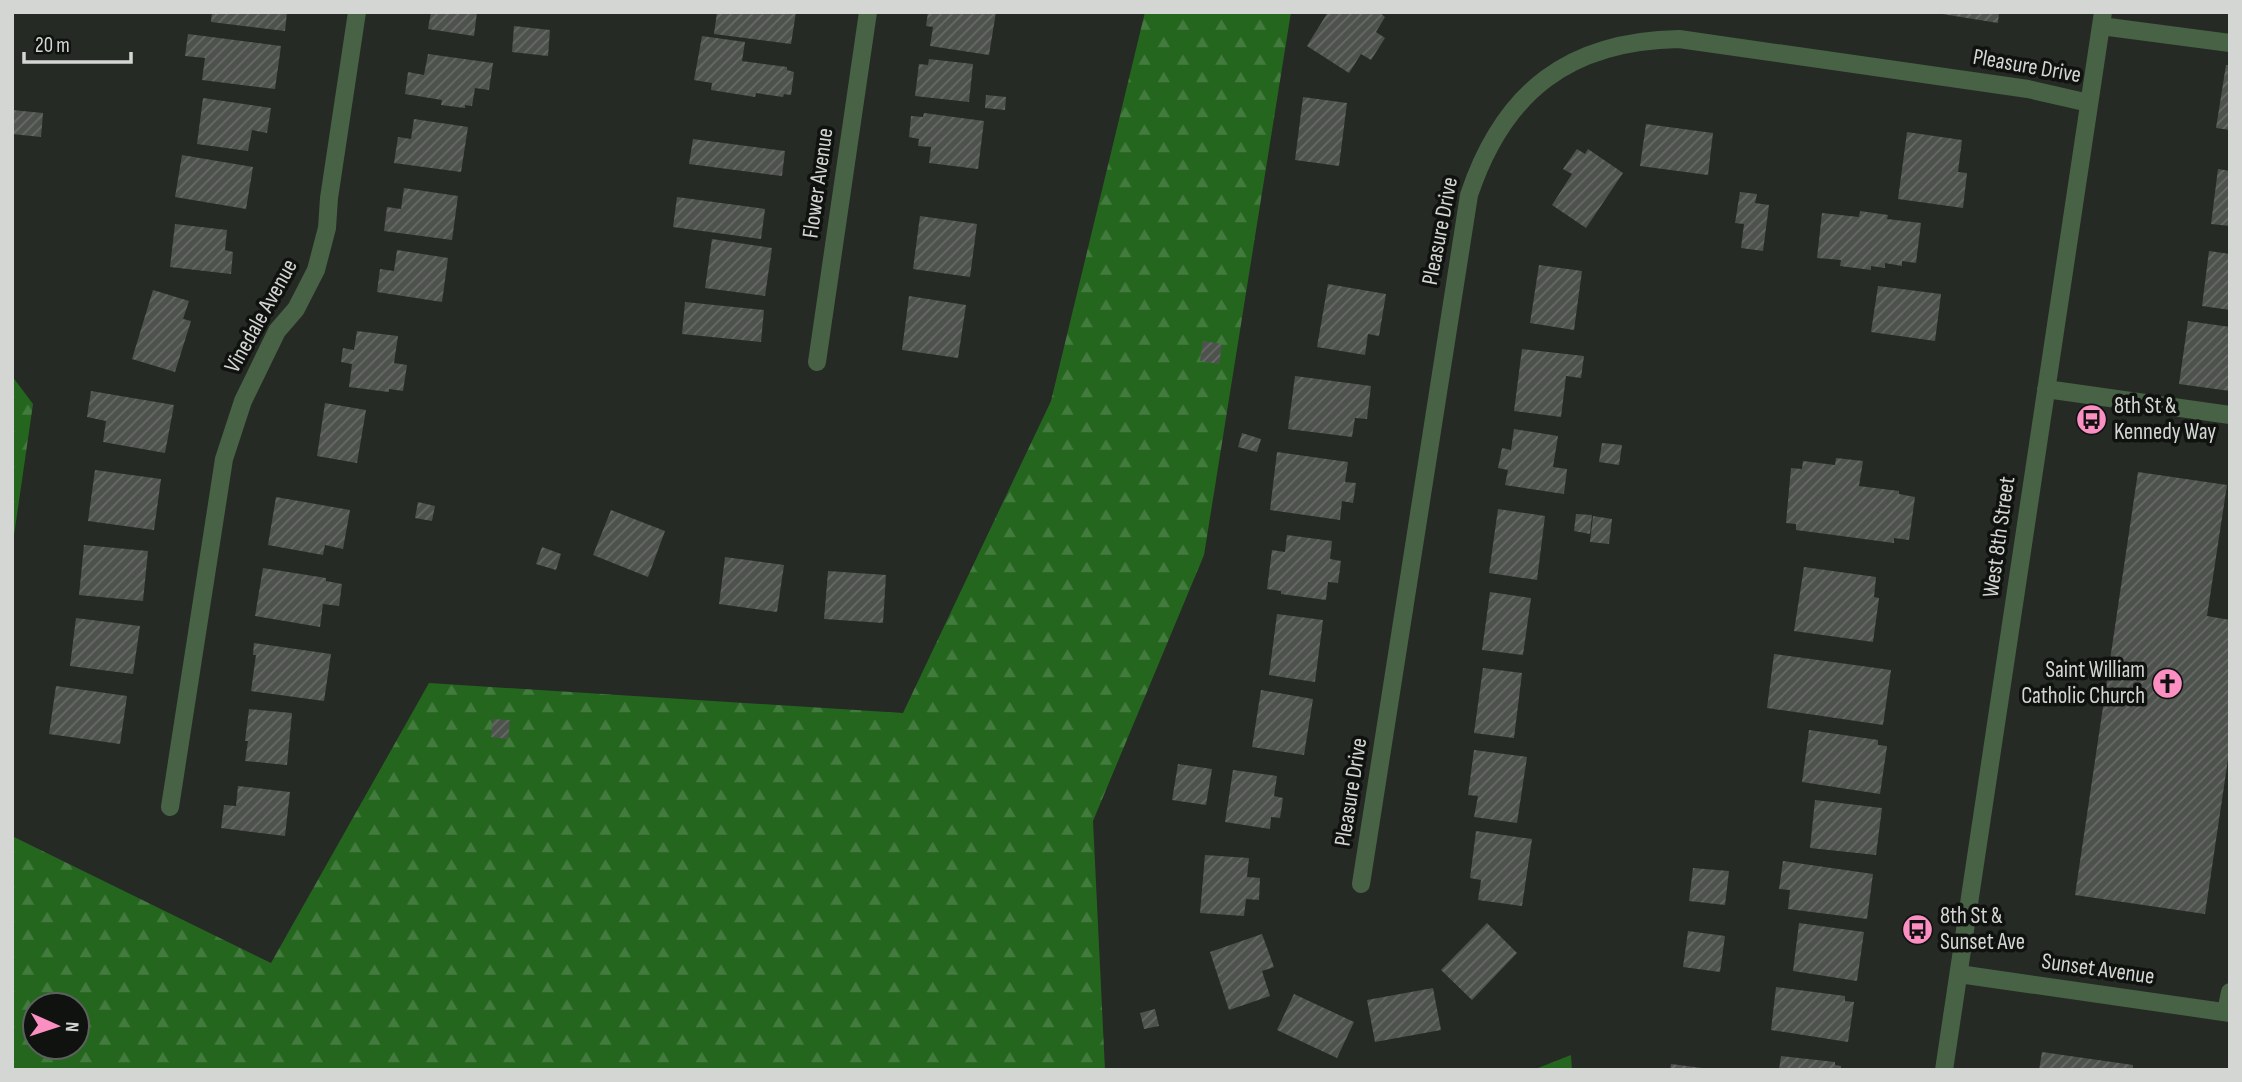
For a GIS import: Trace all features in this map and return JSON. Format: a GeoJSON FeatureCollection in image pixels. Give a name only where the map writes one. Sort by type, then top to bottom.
{"type":"FeatureCollection","features":[{"type":"Feature","properties":{"kind":"street","name":"Vinedale Avenue"},"geometry":{"type":"LineString","coordinates":[[170,807],[224,459],[248,389],[277,331],[296,309],[316,270],[327,228],[329,198],[357,12]]}},
{"type":"Feature","properties":{"kind":"street","name":"Flower Avenue"},"geometry":{"type":"LineString","coordinates":[[817,362],[869,12]]}},
{"type":"Feature","properties":{"kind":"street"},"geometry":{"type":"LineString","coordinates":[[2102,19],[2230,43]]}},
{"type":"Feature","properties":{"kind":"street","name":"West 8th Street"},"geometry":{"type":"LineString","coordinates":[[1944,1070],[2102,19]]}},
{"type":"Feature","properties":{"kind":"street","name":"Pleasure Drive"},"geometry":{"type":"LineString","coordinates":[[1361,884],[1469,195],[1479,163],[1494,134],[1515,107],[1539,83],[1567,65],[1613,46],[1646,39],[1679,39],[2028,89],[2089,103]]}},
{"type":"Feature","properties":{"kind":"street"},"geometry":{"type":"LineString","coordinates":[[2046,389],[2230,415]]}},
{"type":"Feature","properties":{"kind":"street","name":"Sunset Avenue"},"geometry":{"type":"LineString","coordinates":[[1959,974],[2228,1013]]}},
{"type":"Feature","properties":{"kind":"street"},"geometry":{"type":"LineString","coordinates":[[2228,1013],[2230,992]]}},
{"type":"Feature","properties":{"kind":"green space"},"geometry":{"type":"Polygon","coordinates":[[[1145,12],[1291,12],[1204,555],[1093,821],[1105,1070],[12,1070],[12,836],[271,963],[429,683],[903,713],[1051,401],[1145,12]]]}},
{"type":"Feature","properties":{"kind":"green space"},"geometry":{"type":"Polygon","coordinates":[[[12,376],[33,404],[12,549],[12,376]]]}},
{"type":"Feature","properties":{"kind":"green space"},"geometry":{"type":"Polygon","coordinates":[[[1571,1055],[1572,1070],[1533,1070],[1571,1055]]]}},
{"type":"Feature","properties":{"kind":"building"},"geometry":{"type":"Polygon","coordinates":[[[212,12],[287,12],[285,31],[211,22],[212,12]]]}},
{"type":"Feature","properties":{"kind":"building"},"geometry":{"type":"Polygon","coordinates":[[[431,12],[477,12],[474,36],[428,29],[431,12]]]}},
{"type":"Feature","properties":{"kind":"building"},"geometry":{"type":"Polygon","coordinates":[[[717,12],[796,12],[791,44],[714,34],[717,12]]]}},
{"type":"Feature","properties":{"kind":"building"},"geometry":{"type":"Polygon","coordinates":[[[928,12],[996,12],[989,55],[930,46],[933,27],[926,26],[928,12]]]}},
{"type":"Feature","properties":{"kind":"building"},"geometry":{"type":"Polygon","coordinates":[[[1328,12],[1379,12],[1385,17],[1376,32],[1385,38],[1371,60],[1361,54],[1349,73],[1307,46],[1328,12]]]}},
{"type":"Feature","properties":{"kind":"building"},"geometry":{"type":"Polygon","coordinates":[[[1930,12],[1999,12],[1998,23],[1930,12]]]}},
{"type":"Feature","properties":{"kind":"building"},"geometry":{"type":"Polygon","coordinates":[[[514,26],[550,30],[548,56],[512,52],[514,26]]]}},
{"type":"Feature","properties":{"kind":"building"},"geometry":{"type":"Polygon","coordinates":[[[188,34],[281,46],[275,89],[202,80],[205,58],[185,56],[188,34]]]}},
{"type":"Feature","properties":{"kind":"building"},"geometry":{"type":"Polygon","coordinates":[[[702,36],[745,42],[742,61],[787,67],[787,70],[794,72],[791,95],[784,94],[783,97],[756,93],[755,97],[711,90],[712,83],[694,80],[702,36]]]}},
{"type":"Feature","properties":{"kind":"building"},"geometry":{"type":"Polygon","coordinates":[[[428,54],[493,63],[489,90],[475,88],[472,106],[465,105],[465,108],[441,105],[442,100],[405,94],[408,72],[424,75],[428,54]]]}},
{"type":"Feature","properties":{"kind":"building"},"geometry":{"type":"Polygon","coordinates":[[[929,59],[973,64],[969,102],[915,96],[919,64],[928,65],[929,59]]]}},
{"type":"Feature","properties":{"kind":"building"},"geometry":{"type":"Polygon","coordinates":[[[2226,65],[2230,65],[2230,130],[2216,128],[2226,65]]]}},
{"type":"Feature","properties":{"kind":"building"},"geometry":{"type":"Polygon","coordinates":[[[986,95],[1006,97],[1005,110],[985,108],[986,95]]]}},
{"type":"Feature","properties":{"kind":"building"},"geometry":{"type":"Polygon","coordinates":[[[1303,97],[1347,103],[1339,166],[1295,160],[1303,97]]]}},
{"type":"Feature","properties":{"kind":"building"},"geometry":{"type":"Polygon","coordinates":[[[203,98],[271,108],[267,133],[252,130],[248,151],[197,144],[203,98]]]}},
{"type":"Feature","properties":{"kind":"building"},"geometry":{"type":"Polygon","coordinates":[[[12,110],[43,113],[41,137],[12,134],[12,110]]]}},
{"type":"Feature","properties":{"kind":"building"},"geometry":{"type":"Polygon","coordinates":[[[924,113],[984,121],[978,169],[929,163],[931,147],[918,146],[919,139],[909,137],[911,116],[923,117],[924,113]]]}},
{"type":"Feature","properties":{"kind":"building"},"geometry":{"type":"Polygon","coordinates":[[[414,119],[468,127],[461,172],[394,163],[398,137],[411,139],[414,119]]]}},
{"type":"Feature","properties":{"kind":"building"},"geometry":{"type":"Polygon","coordinates":[[[1646,124],[1713,133],[1708,175],[1640,166],[1646,124]]]}},
{"type":"Feature","properties":{"kind":"building"},"geometry":{"type":"Polygon","coordinates":[[[1907,132],[1962,140],[1958,172],[1967,173],[1963,208],[1898,199],[1907,132]]]}},
{"type":"Feature","properties":{"kind":"building"},"geometry":{"type":"Polygon","coordinates":[[[693,139],[785,151],[782,176],[689,164],[693,139]]]}},
{"type":"Feature","properties":{"kind":"building"},"geometry":{"type":"Polygon","coordinates":[[[1577,149],[1585,154],[1588,149],[1623,173],[1586,228],[1552,205],[1572,174],[1563,169],[1577,149]]]}},
{"type":"Feature","properties":{"kind":"building"},"geometry":{"type":"Polygon","coordinates":[[[182,155],[253,167],[246,209],[175,197],[182,155]]]}},
{"type":"Feature","properties":{"kind":"building"},"geometry":{"type":"Polygon","coordinates":[[[2218,169],[2230,171],[2230,226],[2211,224],[2218,169]]]}},
{"type":"Feature","properties":{"kind":"building"},"geometry":{"type":"Polygon","coordinates":[[[404,188],[458,196],[452,240],[384,231],[387,207],[401,209],[404,188]]]}},
{"type":"Feature","properties":{"kind":"building"},"geometry":{"type":"Polygon","coordinates":[[[1740,192],[1757,194],[1755,203],[1769,205],[1763,251],[1741,248],[1744,224],[1735,223],[1740,192]]]}},
{"type":"Feature","properties":{"kind":"building"},"geometry":{"type":"Polygon","coordinates":[[[677,197],[765,209],[761,239],[673,227],[677,197]]]}},
{"type":"Feature","properties":{"kind":"building"},"geometry":{"type":"Polygon","coordinates":[[[1860,211],[1888,215],[1887,219],[1921,223],[1916,263],[1902,261],[1902,266],[1885,263],[1885,268],[1871,266],[1871,270],[1840,266],[1841,260],[1817,258],[1822,213],[1859,217],[1860,211]]]}},
{"type":"Feature","properties":{"kind":"building"},"geometry":{"type":"Polygon","coordinates":[[[920,216],[977,224],[970,277],[913,269],[920,216]]]}},
{"type":"Feature","properties":{"kind":"building"},"geometry":{"type":"Polygon","coordinates":[[[175,224],[227,230],[225,250],[233,252],[231,274],[170,267],[175,224]]]}},
{"type":"Feature","properties":{"kind":"building"},"geometry":{"type":"Polygon","coordinates":[[[712,239],[772,248],[765,296],[705,288],[712,239]]]}},
{"type":"Feature","properties":{"kind":"building"},"geometry":{"type":"Polygon","coordinates":[[[397,250],[448,258],[442,302],[377,292],[380,269],[394,271],[397,250]]]}},
{"type":"Feature","properties":{"kind":"building"},"geometry":{"type":"Polygon","coordinates":[[[2209,251],[2230,254],[2230,310],[2202,306],[2209,251]]]}},
{"type":"Feature","properties":{"kind":"building"},"geometry":{"type":"Polygon","coordinates":[[[1539,265],[1582,271],[1574,330],[1530,323],[1539,265]]]}},
{"type":"Feature","properties":{"kind":"building"},"geometry":{"type":"Polygon","coordinates":[[[1328,284],[1386,294],[1379,336],[1368,334],[1365,355],[1317,347],[1328,284]]]}},
{"type":"Feature","properties":{"kind":"building"},"geometry":{"type":"Polygon","coordinates":[[[1878,286],[1941,294],[1935,341],[1871,332],[1878,286]]]}},
{"type":"Feature","properties":{"kind":"building"},"geometry":{"type":"Polygon","coordinates":[[[153,290],[189,301],[183,319],[191,321],[175,372],[132,359],[153,290]]]}},
{"type":"Feature","properties":{"kind":"building"},"geometry":{"type":"Polygon","coordinates":[[[909,296],[966,305],[958,358],[902,350],[909,296]]]}},
{"type":"Feature","properties":{"kind":"building"},"geometry":{"type":"Polygon","coordinates":[[[685,302],[764,310],[761,342],[682,334],[685,302]]]}},
{"type":"Feature","properties":{"kind":"building"},"geometry":{"type":"Polygon","coordinates":[[[2188,321],[2230,327],[2230,391],[2179,384],[2188,321]]]}},
{"type":"Feature","properties":{"kind":"building"},"geometry":{"type":"Polygon","coordinates":[[[357,331],[398,336],[394,363],[407,365],[403,391],[349,387],[352,364],[341,362],[343,348],[354,350],[357,331]]]}},
{"type":"Feature","properties":{"kind":"building"},"geometry":{"type":"Polygon","coordinates":[[[1203,341],[1222,344],[1219,364],[1200,361],[1203,341]]]}},
{"type":"Feature","properties":{"kind":"building"},"geometry":{"type":"Polygon","coordinates":[[[1522,349],[1584,356],[1581,378],[1566,376],[1561,417],[1514,411],[1522,349]]]}},
{"type":"Feature","properties":{"kind":"building"},"geometry":{"type":"Polygon","coordinates":[[[1295,376],[1371,386],[1367,419],[1355,418],[1352,437],[1288,429],[1295,376]]]}},
{"type":"Feature","properties":{"kind":"building"},"geometry":{"type":"Polygon","coordinates":[[[91,391],[174,405],[165,453],[103,442],[106,421],[87,417],[91,391]]]}},
{"type":"Feature","properties":{"kind":"building"},"geometry":{"type":"Polygon","coordinates":[[[325,403],[366,410],[357,463],[317,456],[325,403]]]}},
{"type":"Feature","properties":{"kind":"building"},"geometry":{"type":"Polygon","coordinates":[[[1514,429],[1558,436],[1553,467],[1567,469],[1564,494],[1505,485],[1508,470],[1498,468],[1502,448],[1511,450],[1514,429]]]}},
{"type":"Feature","properties":{"kind":"building"},"geometry":{"type":"Polygon","coordinates":[[[1242,433],[1261,439],[1257,452],[1238,447],[1242,433]]]}},
{"type":"Feature","properties":{"kind":"building"},"geometry":{"type":"Polygon","coordinates":[[[1602,443],[1622,445],[1619,465],[1599,462],[1602,443]]]}},
{"type":"Feature","properties":{"kind":"building"},"geometry":{"type":"Polygon","coordinates":[[[1277,452],[1348,462],[1345,482],[1356,483],[1353,503],[1342,501],[1340,520],[1270,510],[1277,452]]]}},
{"type":"Feature","properties":{"kind":"building"},"geometry":{"type":"Polygon","coordinates":[[[1836,458],[1863,461],[1859,486],[1899,491],[1899,494],[1915,497],[1909,540],[1894,538],[1894,543],[1796,530],[1796,524],[1786,523],[1791,468],[1802,469],[1803,461],[1835,465],[1836,458]]]}},
{"type":"Feature","properties":{"kind":"building"},"geometry":{"type":"Polygon","coordinates":[[[95,470],[161,479],[154,530],[88,521],[95,470]]]}},
{"type":"Feature","properties":{"kind":"building","name":"Saint William Catholic Church"},"geometry":{"type":"Polygon","coordinates":[[[2138,472],[2227,485],[2207,616],[2230,620],[2230,746],[2205,914],[2075,895],[2138,472]]]}},
{"type":"Feature","properties":{"kind":"building"},"geometry":{"type":"Polygon","coordinates":[[[276,497],[350,510],[343,549],[325,545],[323,555],[268,545],[276,497]]]}},
{"type":"Feature","properties":{"kind":"building"},"geometry":{"type":"Polygon","coordinates":[[[418,502],[435,506],[432,521],[415,518],[418,502]]]}},
{"type":"Feature","properties":{"kind":"building"},"geometry":{"type":"Polygon","coordinates":[[[1498,509],[1545,516],[1537,580],[1489,573],[1498,509]]]}},
{"type":"Feature","properties":{"kind":"building"},"geometry":{"type":"Polygon","coordinates":[[[611,510],[665,531],[648,577],[593,555],[611,510]]]}},
{"type":"Feature","properties":{"kind":"building"},"geometry":{"type":"Polygon","coordinates":[[[1576,514],[1592,515],[1590,534],[1574,531],[1576,514]]]}},
{"type":"Feature","properties":{"kind":"building"},"geometry":{"type":"Polygon","coordinates":[[[1593,516],[1612,519],[1609,544],[1590,542],[1593,516]]]}},
{"type":"Feature","properties":{"kind":"building"},"geometry":{"type":"Polygon","coordinates":[[[1287,535],[1332,541],[1330,559],[1341,561],[1338,583],[1328,582],[1326,600],[1281,594],[1281,591],[1267,589],[1272,550],[1285,552],[1287,535]]]}},
{"type":"Feature","properties":{"kind":"building"},"geometry":{"type":"Polygon","coordinates":[[[84,545],[148,551],[143,601],[79,595],[84,545]]]}},
{"type":"Feature","properties":{"kind":"building"},"geometry":{"type":"Polygon","coordinates":[[[542,547],[561,554],[556,570],[536,564],[542,547]]]}},
{"type":"Feature","properties":{"kind":"building"},"geometry":{"type":"Polygon","coordinates":[[[725,557],[784,565],[777,612],[719,604],[725,557]]]}},
{"type":"Feature","properties":{"kind":"building"},"geometry":{"type":"Polygon","coordinates":[[[1804,567],[1876,577],[1874,597],[1879,598],[1873,642],[1794,631],[1804,567]]]}},
{"type":"Feature","properties":{"kind":"building"},"geometry":{"type":"Polygon","coordinates":[[[263,568],[326,578],[326,581],[342,584],[339,606],[323,604],[320,627],[255,616],[263,568]]]}},
{"type":"Feature","properties":{"kind":"building"},"geometry":{"type":"Polygon","coordinates":[[[828,571],[886,575],[883,623],[824,619],[828,571]]]}},
{"type":"Feature","properties":{"kind":"building"},"geometry":{"type":"Polygon","coordinates":[[[1490,592],[1531,598],[1523,655],[1482,650],[1490,592]]]}},
{"type":"Feature","properties":{"kind":"building"},"geometry":{"type":"Polygon","coordinates":[[[1277,614],[1323,620],[1315,682],[1269,675],[1277,614]]]}},
{"type":"Feature","properties":{"kind":"building"},"geometry":{"type":"Polygon","coordinates":[[[76,618],[140,626],[133,674],[70,666],[76,618]]]}},
{"type":"Feature","properties":{"kind":"building"},"geometry":{"type":"Polygon","coordinates":[[[254,643],[331,654],[324,701],[251,691],[256,655],[253,655],[254,643]]]}},
{"type":"Feature","properties":{"kind":"building"},"geometry":{"type":"Polygon","coordinates":[[[1774,654],[1891,670],[1883,725],[1767,708],[1774,654]]]}},
{"type":"Feature","properties":{"kind":"building"},"geometry":{"type":"Polygon","coordinates":[[[1483,668],[1522,673],[1514,738],[1474,733],[1483,668]]]}},
{"type":"Feature","properties":{"kind":"building"},"geometry":{"type":"Polygon","coordinates":[[[56,686],[127,696],[120,744],[49,734],[56,686]]]}},
{"type":"Feature","properties":{"kind":"building"},"geometry":{"type":"Polygon","coordinates":[[[1261,690],[1313,699],[1304,755],[1252,747],[1261,690]]]}},
{"type":"Feature","properties":{"kind":"building"},"geometry":{"type":"Polygon","coordinates":[[[249,709],[292,713],[287,765],[245,761],[249,709]]]}},
{"type":"Feature","properties":{"kind":"building"},"geometry":{"type":"Polygon","coordinates":[[[493,719],[510,720],[508,739],[491,737],[493,719]]]}},
{"type":"Feature","properties":{"kind":"building"},"geometry":{"type":"Polygon","coordinates":[[[1809,730],[1878,740],[1878,745],[1887,746],[1880,794],[1802,782],[1809,730]]]}},
{"type":"Feature","properties":{"kind":"building"},"geometry":{"type":"Polygon","coordinates":[[[1474,750],[1527,757],[1517,823],[1474,817],[1478,796],[1468,795],[1474,750]]]}},
{"type":"Feature","properties":{"kind":"building"},"geometry":{"type":"Polygon","coordinates":[[[1178,764],[1212,769],[1206,805],[1172,800],[1178,764]]]}},
{"type":"Feature","properties":{"kind":"building"},"geometry":{"type":"Polygon","coordinates":[[[1233,770],[1277,776],[1274,796],[1283,798],[1280,818],[1271,817],[1270,829],[1225,822],[1233,770]]]}},
{"type":"Feature","properties":{"kind":"building"},"geometry":{"type":"Polygon","coordinates":[[[238,786],[290,792],[285,836],[221,828],[224,805],[236,806],[238,786]]]}},
{"type":"Feature","properties":{"kind":"building"},"geometry":{"type":"Polygon","coordinates":[[[1815,800],[1882,808],[1876,855],[1810,848],[1815,800]]]}},
{"type":"Feature","properties":{"kind":"building"},"geometry":{"type":"Polygon","coordinates":[[[1476,831],[1532,839],[1522,906],[1478,900],[1481,880],[1470,878],[1476,831]]]}},
{"type":"Feature","properties":{"kind":"building"},"geometry":{"type":"Polygon","coordinates":[[[1205,855],[1249,858],[1247,877],[1260,878],[1259,900],[1246,899],[1244,916],[1200,913],[1205,855]]]}},
{"type":"Feature","properties":{"kind":"building"},"geometry":{"type":"Polygon","coordinates":[[[1783,861],[1873,874],[1867,919],[1788,909],[1790,890],[1779,889],[1783,861]]]}},
{"type":"Feature","properties":{"kind":"building"},"geometry":{"type":"Polygon","coordinates":[[[1693,868],[1729,871],[1725,905],[1689,901],[1693,868]]]}},
{"type":"Feature","properties":{"kind":"building"},"geometry":{"type":"Polygon","coordinates":[[[1487,923],[1517,953],[1472,1000],[1441,970],[1487,923]]]}},
{"type":"Feature","properties":{"kind":"building"},"geometry":{"type":"Polygon","coordinates":[[[1799,923],[1864,932],[1857,981],[1793,971],[1799,923]]]}},
{"type":"Feature","properties":{"kind":"building"},"geometry":{"type":"Polygon","coordinates":[[[1688,931],[1725,936],[1720,972],[1683,967],[1688,931]]]}},
{"type":"Feature","properties":{"kind":"building"},"geometry":{"type":"Polygon","coordinates":[[[1262,934],[1274,967],[1262,971],[1270,996],[1229,1010],[1210,952],[1262,934]]]}},
{"type":"Feature","properties":{"kind":"building"},"geometry":{"type":"Polygon","coordinates":[[[1776,987],[1845,996],[1845,1001],[1854,1002],[1848,1042],[1771,1030],[1776,987]]]}},
{"type":"Feature","properties":{"kind":"building"},"geometry":{"type":"Polygon","coordinates":[[[1433,988],[1441,1030],[1375,1042],[1367,1000],[1433,988]]]}},
{"type":"Feature","properties":{"kind":"building"},"geometry":{"type":"Polygon","coordinates":[[[1294,994],[1354,1022],[1337,1058],[1277,1030],[1294,994]]]}},
{"type":"Feature","properties":{"kind":"building"},"geometry":{"type":"Polygon","coordinates":[[[1155,1009],[1159,1026],[1144,1029],[1140,1013],[1155,1009]]]}},
{"type":"Feature","properties":{"kind":"building"},"geometry":{"type":"Polygon","coordinates":[[[2042,1052],[2133,1065],[2133,1070],[2039,1070],[2042,1052]]]}},
{"type":"Feature","properties":{"kind":"building"},"geometry":{"type":"Polygon","coordinates":[[[1781,1056],[1835,1062],[1835,1065],[1841,1066],[1840,1070],[1779,1070],[1781,1056]]]}},
{"type":"Feature","properties":{"kind":"building"},"geometry":{"type":"Polygon","coordinates":[[[1671,1064],[1702,1068],[1702,1070],[1670,1070],[1671,1064]]]}},
{"type":"Feature","properties":{"kind":"place","name":"8th St & Kennedy Way"},"geometry":{"type":"Point","coordinates":[2091,419]}},
{"type":"Feature","properties":{"kind":"place","name":"Saint William Catholic Church"},"geometry":{"type":"Point","coordinates":[2168,683]}},
{"type":"Feature","properties":{"kind":"place","name":"8th St & Sunset Ave"},"geometry":{"type":"Point","coordinates":[1917,929]}}]}
